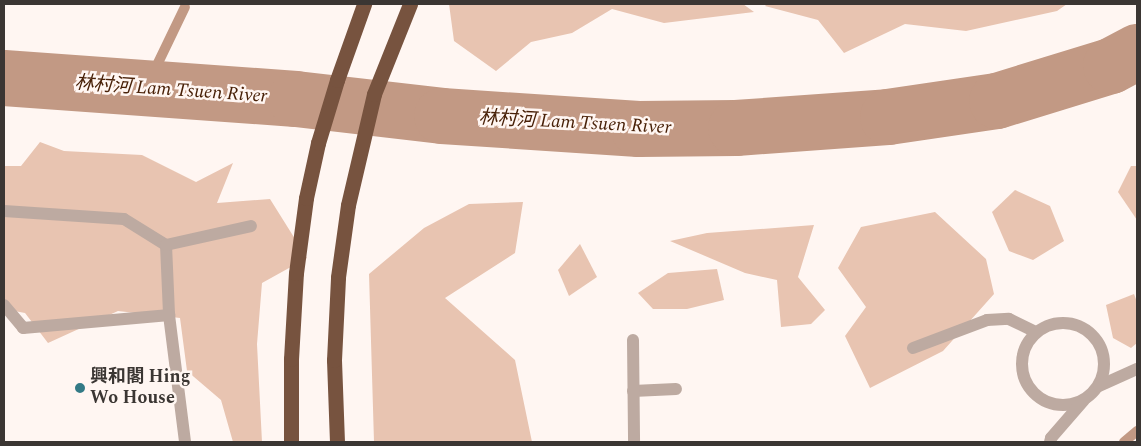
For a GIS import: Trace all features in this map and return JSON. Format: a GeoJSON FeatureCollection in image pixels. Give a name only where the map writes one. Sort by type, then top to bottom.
{"type":"FeatureCollection","features":[{"type":"Feature","properties":{"kind":"highway"},"geometry":{"type":"LineString","coordinates":[[291,442],[291,359],[296,274],[306,198],[326,116],[364,4]]}},
{"type":"Feature","properties":{"kind":"highway"},"geometry":{"type":"LineString","coordinates":[[337,442],[334,360],[338,277],[348,205],[374,94],[410,4]]}},
{"type":"Feature","properties":{"kind":"street"},"geometry":{"type":"LineString","coordinates":[[4,211],[124,219],[166,245],[251,226]]}},
{"type":"Feature","properties":{"kind":"street"},"geometry":{"type":"LineString","coordinates":[[166,245],[169,315],[185,442]]}},
{"type":"Feature","properties":{"kind":"street"},"geometry":{"type":"LineString","coordinates":[[4,305],[23,328],[169,315]]}},
{"type":"Feature","properties":{"kind":"street"},"geometry":{"type":"LineString","coordinates":[[913,348],[987,320],[1009,319],[1036,332]]}},
{"type":"Feature","properties":{"kind":"street"},"geometry":{"type":"LineString","coordinates":[[1084,400],[1063,405],[1049,403],[1042,400],[1027,384],[1021,360],[1025,346],[1036,332],[1048,325],[1062,322],[1070,322],[1089,330],[1102,347],[1105,366],[1099,386]]}},
{"type":"Feature","properties":{"kind":"street"},"geometry":{"type":"LineString","coordinates":[[633,340],[634,442]]}},
{"type":"Feature","properties":{"kind":"street"},"geometry":{"type":"LineString","coordinates":[[1050,442],[1051,438],[1084,400],[1099,386],[1137,368]]}},
{"type":"Feature","properties":{"kind":"street"},"geometry":{"type":"LineString","coordinates":[[633,391],[676,389]]}},
{"type":"Feature","properties":{"kind":"shaded area"},"geometry":{"type":"Polygon","coordinates":[[[449,4],[743,4],[754,12],[664,23],[612,9],[572,33],[531,42],[496,71],[454,41],[449,4]]]}},
{"type":"Feature","properties":{"kind":"shaded area"},"geometry":{"type":"Polygon","coordinates":[[[767,4],[1067,4],[1057,11],[966,31],[905,24],[844,53],[818,20],[765,6],[767,4]]]}},
{"type":"Feature","properties":{"kind":"shaded area"},"geometry":{"type":"Polygon","coordinates":[[[40,142],[64,151],[142,155],[196,182],[233,163],[217,203],[270,199],[307,258],[262,283],[257,344],[262,442],[233,442],[221,400],[187,371],[180,318],[118,311],[48,343],[25,313],[4,309],[4,166],[21,166],[40,142]]]}},
{"type":"Feature","properties":{"kind":"shaded area"},"geometry":{"type":"Polygon","coordinates":[[[1131,166],[1137,166],[1137,220],[1118,192],[1131,166]]]}},
{"type":"Feature","properties":{"kind":"shaded area"},"geometry":{"type":"Polygon","coordinates":[[[1015,190],[1050,206],[1064,241],[1033,260],[1009,251],[992,212],[1015,190]]]}},
{"type":"Feature","properties":{"kind":"shaded area"},"geometry":{"type":"Polygon","coordinates":[[[523,202],[515,253],[445,298],[515,360],[532,442],[374,442],[369,274],[424,228],[469,204],[523,202]]]}},
{"type":"Feature","properties":{"kind":"shaded area"},"geometry":{"type":"Polygon","coordinates":[[[935,212],[986,259],[994,294],[943,351],[870,388],[845,336],[866,307],[838,268],[861,227],[935,212]]]}},
{"type":"Feature","properties":{"kind":"shaded area"},"geometry":{"type":"Polygon","coordinates":[[[814,225],[798,277],[825,310],[811,324],[781,327],[777,280],[745,273],[670,241],[707,233],[814,225]]]}},
{"type":"Feature","properties":{"kind":"shaded area"},"geometry":{"type":"Polygon","coordinates":[[[580,244],[597,277],[569,296],[558,270],[580,244]]]}},
{"type":"Feature","properties":{"kind":"shaded area"},"geometry":{"type":"Polygon","coordinates":[[[717,269],[724,300],[687,309],[653,309],[638,293],[668,273],[717,269]]]}},
{"type":"Feature","properties":{"kind":"shaded area"},"geometry":{"type":"Polygon","coordinates":[[[1134,294],[1137,302],[1137,343],[1131,348],[1113,338],[1106,305],[1134,294]]]}},
{"type":"Feature","properties":{"kind":"waterway"},"geometry":{"type":"LineString","coordinates":[[145,90],[185,7]]}},
{"type":"Feature","properties":{"kind":"waterway","name":"林村河 Lam Tsuen River"},"geometry":{"type":"LineString","coordinates":[[4,78],[296,99],[442,116],[639,129],[736,128],[888,117],[997,101],[1111,66],[1137,52]]}},
{"type":"Feature","properties":{"kind":"waterway"},"geometry":{"type":"LineString","coordinates":[[1124,442],[1137,431]]}},
{"type":"Feature","properties":{"kind":"place","name":"興和閣 Hing Wo House"},"geometry":{"type":"Point","coordinates":[80,388]}}]}
